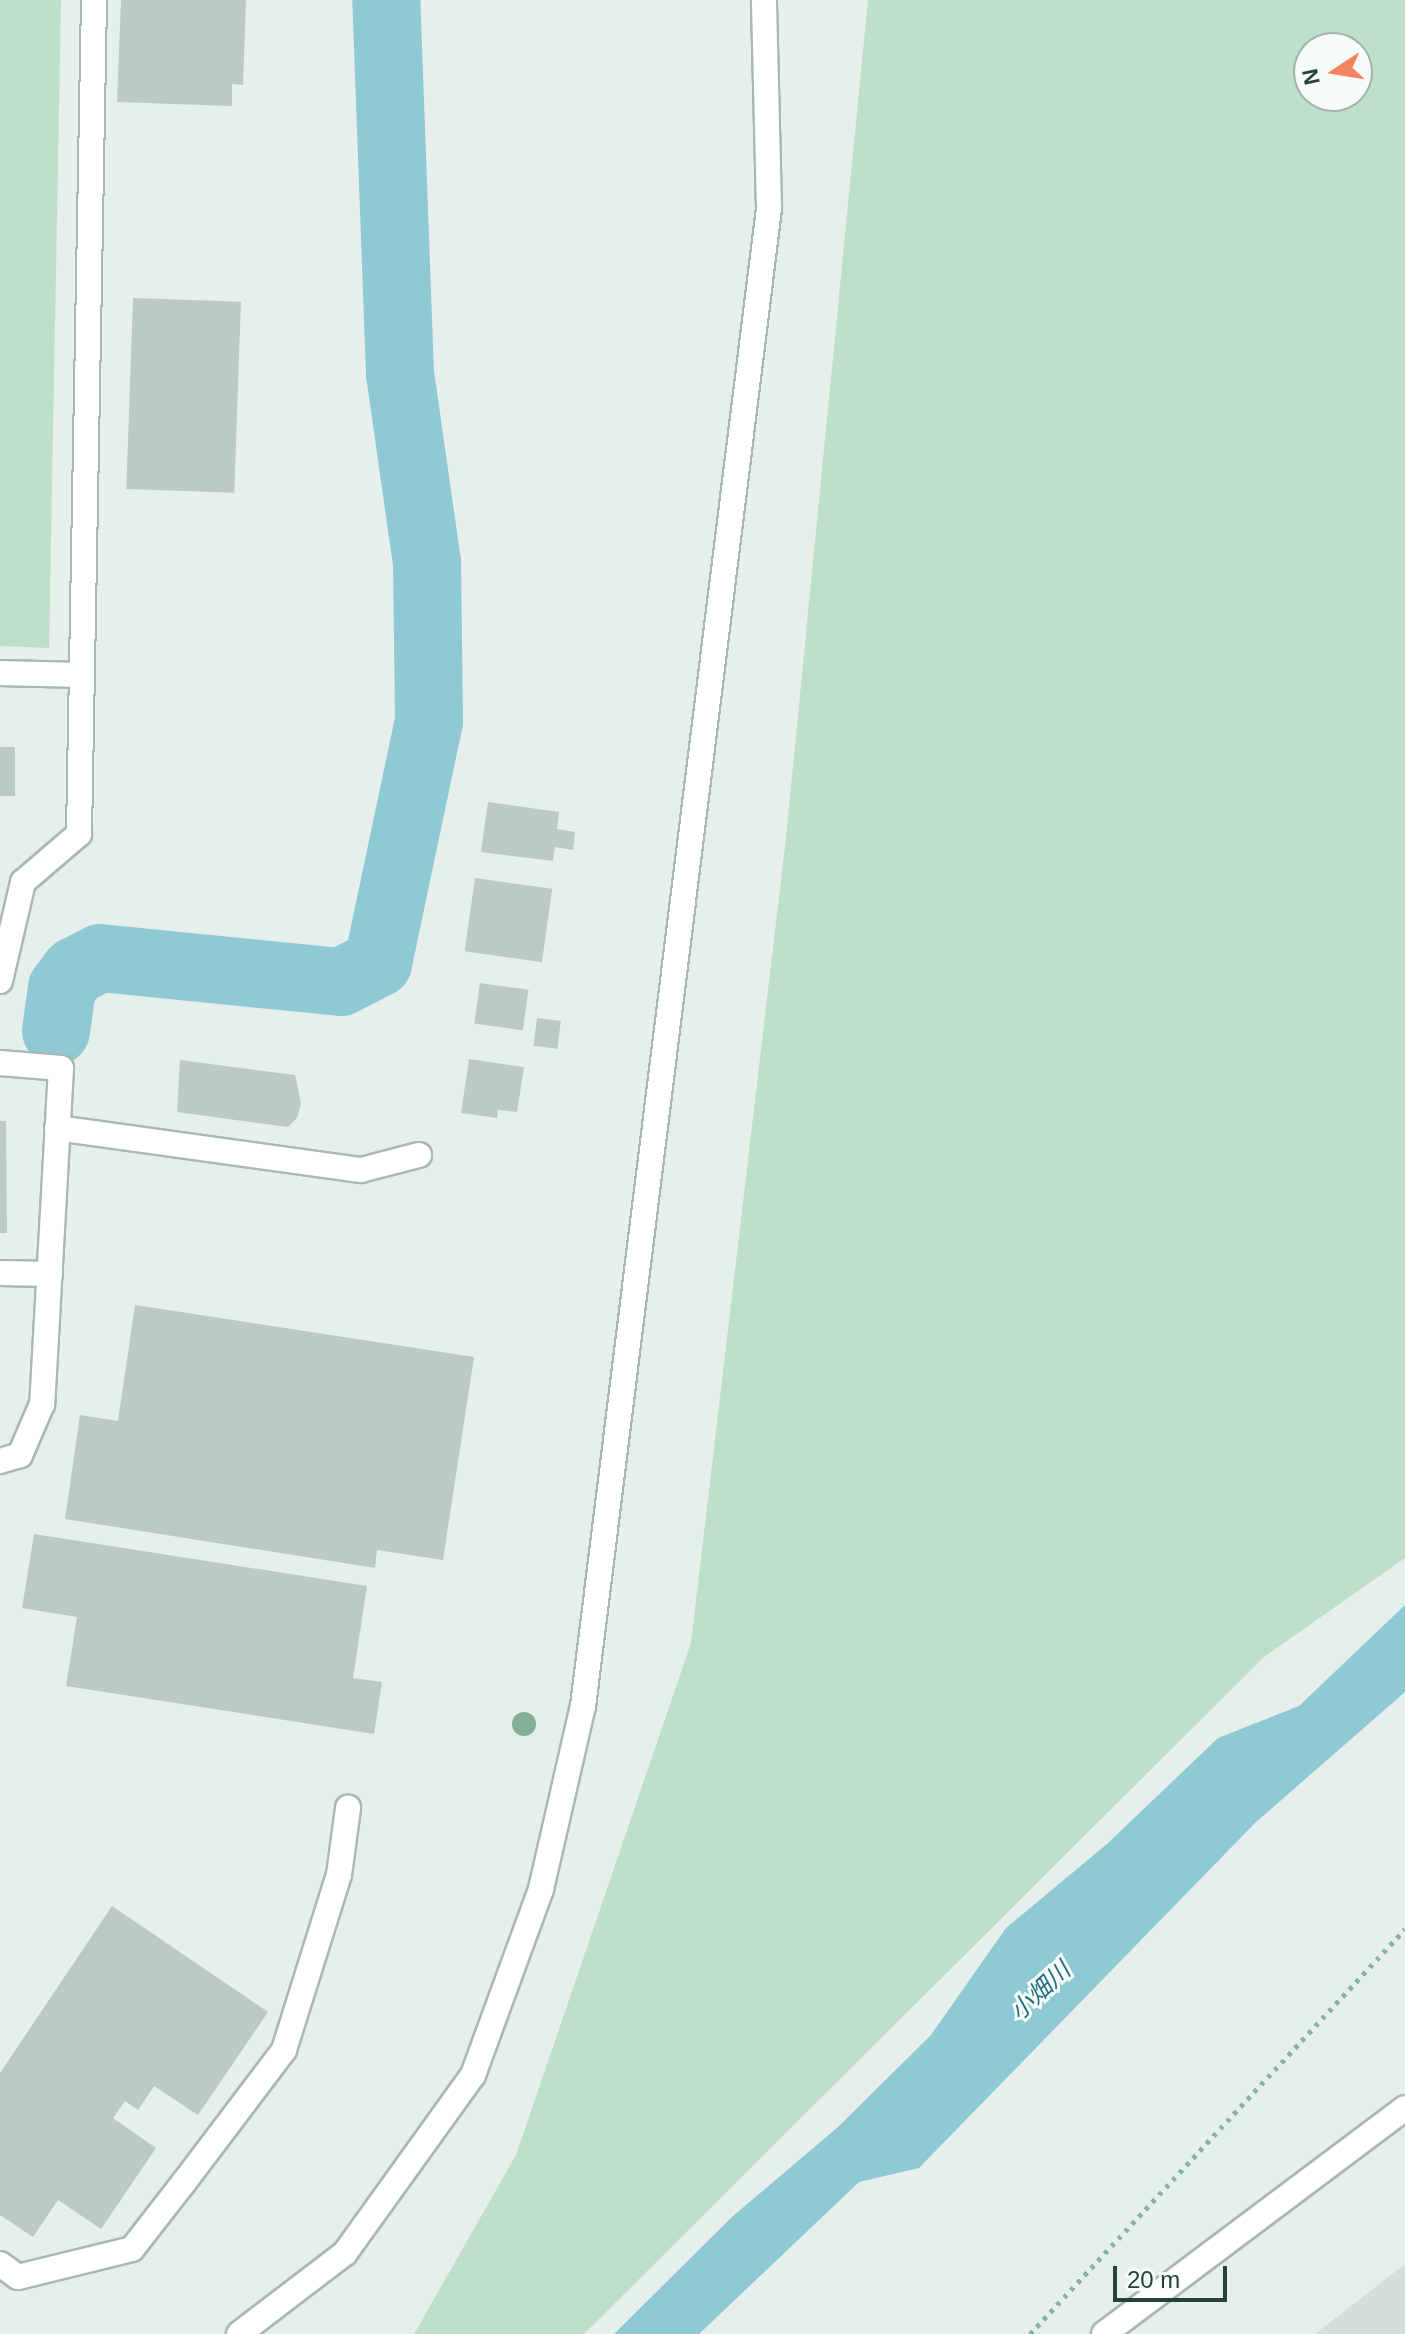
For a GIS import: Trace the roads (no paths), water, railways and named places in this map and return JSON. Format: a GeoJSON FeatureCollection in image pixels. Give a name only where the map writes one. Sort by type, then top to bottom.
{"type":"FeatureCollection","features":[{"type":"Feature","properties":{"kind":"street"},"geometry":{"type":"LineString","coordinates":[[0,981],[23,882],[79,834],[94,0]]}},
{"type":"Feature","properties":{"kind":"street"},"geometry":{"type":"LineString","coordinates":[[239,2334],[345,2253],[473,2075],[541,1889],[583,1706],[769,208],[764,0]]}},
{"type":"Feature","properties":{"kind":"street"},"geometry":{"type":"LineString","coordinates":[[0,673],[82,675]]}},
{"type":"Feature","properties":{"kind":"street"},"geometry":{"type":"LineString","coordinates":[[0,1063],[61,1068],[42,1404],[20,1455],[0,1461]]}},
{"type":"Feature","properties":{"kind":"street"},"geometry":{"type":"LineString","coordinates":[[57,1128],[361,1170],[419,1155]]}},
{"type":"Feature","properties":{"kind":"street"},"geometry":{"type":"LineString","coordinates":[[0,1273],[50,1274]]}},
{"type":"Feature","properties":{"kind":"street"},"geometry":{"type":"LineString","coordinates":[[0,2264],[18,2277],[132,2249],[185,2181],[284,2050],[339,1875],[348,1808]]}},
{"type":"Feature","properties":{"kind":"street"},"geometry":{"type":"LineString","coordinates":[[1104,2334],[1405,2108]]}},
{"type":"Feature","properties":{"kind":"water","name":"小畑川"},"geometry":{"type":"Polygon","coordinates":[[[1405,1605],[1405,1692],[1255,1823],[919,2168],[859,2182],[699,2334],[614,2334],[733,2216],[838,2127],[931,2035],[1006,1928],[1107,1844],[1218,1738],[1299,1706],[1405,1605]]]}},
{"type":"Feature","properties":{"kind":"waterway"},"geometry":{"type":"LineString","coordinates":[[56,1031],[62,988],[75,971],[100,958],[341,982],[378,963],[429,722],[427,563],[400,374],[386,0]]}}]}
